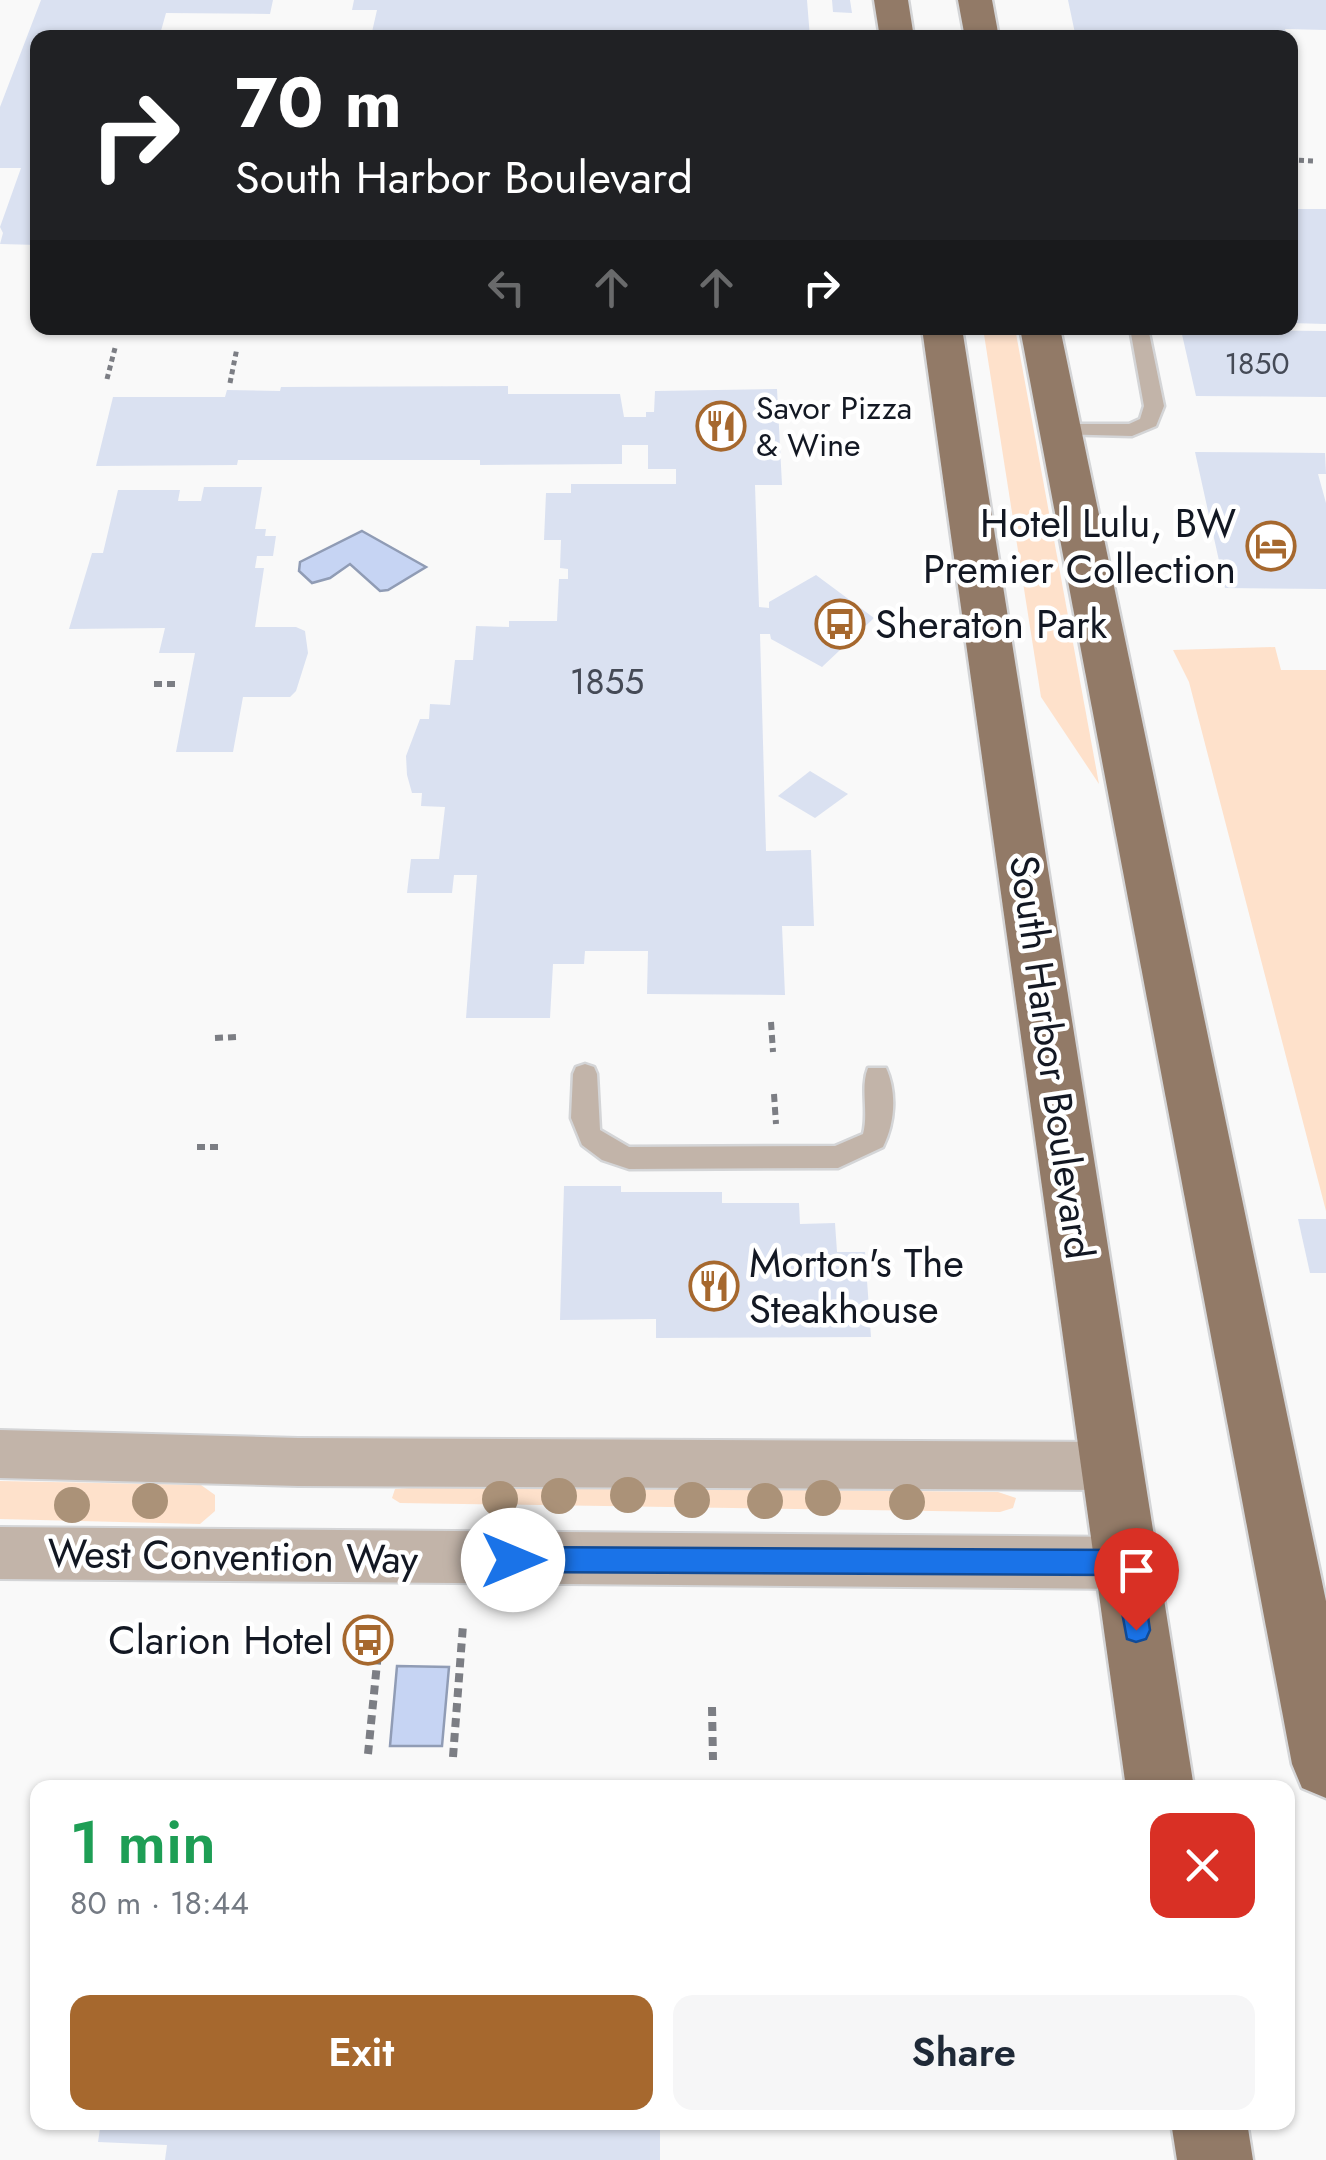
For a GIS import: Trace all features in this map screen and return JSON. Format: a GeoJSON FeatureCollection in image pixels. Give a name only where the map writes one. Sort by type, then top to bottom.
{"type":"FeatureCollection","features":[{"type":"Feature","properties":{"kind":"main road"},"geometry":{"type":"LineString","coordinates":[[892,0],[896,30]]}},
{"type":"Feature","properties":{"kind":"main road"},"geometry":{"type":"LineString","coordinates":[[975,0],[981,30]]}},
{"type":"Feature","properties":{"kind":"main road","name":"South Harbor Boulevard"},"geometry":{"type":"LineString","coordinates":[[943,335],[1159,1780]]}},
{"type":"Feature","properties":{"kind":"main road"},"geometry":{"type":"LineString","coordinates":[[1042,335],[1326,1764]]}},
{"type":"Feature","properties":{"kind":"main road"},"geometry":{"type":"LineString","coordinates":[[1211,2130],[1215,2160]]}},
{"type":"Feature","properties":{"kind":"street"},"geometry":{"type":"LineString","coordinates":[[0,1454],[298,1462],[1112,1466]]}},
{"type":"Feature","properties":{"kind":"street","name":"West Convention Way"},"geometry":{"type":"LineString","coordinates":[[0,1553],[1126,1562]]}},
{"type":"Feature","properties":{"kind":"lane"},"geometry":{"type":"LineString","coordinates":[[1062,430],[1132,430],[1149,422],[1154,406],[1141,335]]}},
{"type":"Feature","properties":{"kind":"lane"},"geometry":{"type":"LineString","coordinates":[[585,1074],[584,1130],[598,1150],[629,1158],[838,1157],[874,1140],[881,1114],[878,1076]]}},
{"type":"Feature","properties":{"kind":"path"},"geometry":{"type":"LineString","coordinates":[[1298,160],[1314,161]]}},
{"type":"Feature","properties":{"kind":"path"},"geometry":{"type":"LineString","coordinates":[[107,379],[115,348]]}},
{"type":"Feature","properties":{"kind":"path"},"geometry":{"type":"LineString","coordinates":[[230,383],[238,348]]}},
{"type":"Feature","properties":{"kind":"path"},"geometry":{"type":"LineString","coordinates":[[154,684],[180,684]]}},
{"type":"Feature","properties":{"kind":"path"},"geometry":{"type":"LineString","coordinates":[[771,1022],[773,1052]]}},
{"type":"Feature","properties":{"kind":"path"},"geometry":{"type":"LineString","coordinates":[[215,1038],[236,1037]]}},
{"type":"Feature","properties":{"kind":"path"},"geometry":{"type":"LineString","coordinates":[[198,1147],[218,1147]]}},
{"type":"Feature","properties":{"kind":"path"},"geometry":{"type":"LineString","coordinates":[[368,1754],[381,1623]]}},
{"type":"Feature","properties":{"kind":"path"},"geometry":{"type":"LineString","coordinates":[[453,1756],[463,1625]]}},
{"type":"Feature","properties":{"kind":"path"},"geometry":{"type":"LineString","coordinates":[[712,1707],[713,1760]]}},
{"type":"Feature","properties":{"kind":"shaded area"},"geometry":{"type":"Polygon","coordinates":[[[984,335],[1016,335],[1099,784],[1041,697],[984,335]]]}},
{"type":"Feature","properties":{"kind":"shaded area"},"geometry":{"type":"Polygon","coordinates":[[[1275,647],[1281,670],[1326,670],[1326,1211],[1189,682],[1173,650],[1275,647]]]}},
{"type":"Feature","properties":{"kind":"shaded area"},"geometry":{"type":"Polygon","coordinates":[[[0,1481],[201,1485],[215,1495],[215,1511],[200,1524],[0,1519],[0,1481]]]}},
{"type":"Feature","properties":{"kind":"shaded area"},"geometry":{"type":"Polygon","coordinates":[[[395,1489],[998,1492],[1016,1498],[1013,1508],[1000,1512],[400,1503],[392,1498],[395,1489]]]}},
{"type":"Feature","properties":{"kind":"water"},"geometry":{"type":"Polygon","coordinates":[[[362,531],[426,567],[380,591],[350,564],[330,578],[312,583],[299,571],[300,562],[362,531]]]}},
{"type":"Feature","properties":{"kind":"water"},"geometry":{"type":"Polygon","coordinates":[[[397,1666],[449,1667],[442,1746],[390,1746],[397,1666]]]}},
{"type":"Feature","properties":{"kind":"building"},"geometry":{"type":"Polygon","coordinates":[[[41,0],[273,0],[270,14],[166,13],[161,30],[30,30],[30,245],[0,244],[0,227],[21,168],[0,168],[0,107],[41,0]]]}},
{"type":"Feature","properties":{"kind":"building"},"geometry":{"type":"Polygon","coordinates":[[[354,0],[807,0],[809,30],[372,30],[377,10],[352,10],[354,0]]]}},
{"type":"Feature","properties":{"kind":"building"},"geometry":{"type":"Polygon","coordinates":[[[832,0],[850,0],[852,13],[833,12],[832,0]]]}},
{"type":"Feature","properties":{"kind":"building"},"geometry":{"type":"Polygon","coordinates":[[[1068,0],[1326,0],[1326,30],[1074,30],[1068,0]]]}},
{"type":"Feature","properties":{"kind":"building"},"geometry":{"type":"Polygon","coordinates":[[[1298,209],[1326,209],[1326,324],[1298,323],[1298,209]]]}},
{"type":"Feature","properties":{"kind":"building","name":"Hotel Lulu, BW Premier Collection"},"geometry":{"type":"Polygon","coordinates":[[[1298,331],[1326,331],[1326,397],[1196,396],[1182,335],[1298,335],[1298,331]]]}},
{"type":"Feature","properties":{"kind":"building"},"geometry":{"type":"Polygon","coordinates":[[[508,386],[508,394],[620,394],[624,417],[646,417],[646,412],[654,412],[655,391],[777,389],[782,485],[755,485],[759,607],[769,608],[769,602],[816,575],[874,618],[822,667],[771,639],[770,634],[760,634],[766,851],[811,850],[814,926],[782,926],[785,995],[647,994],[648,951],[585,951],[584,964],[553,964],[550,1018],[466,1018],[477,875],[454,875],[452,893],[407,893],[411,859],[439,859],[445,807],[421,806],[422,793],[412,793],[406,756],[420,719],[429,719],[430,704],[450,705],[455,660],[473,660],[476,626],[509,627],[509,621],[557,621],[559,579],[568,579],[568,569],[560,568],[561,540],[544,540],[546,493],[571,493],[571,484],[676,484],[676,469],[648,469],[648,445],[622,445],[622,464],[238,460],[237,465],[96,466],[113,397],[225,397],[227,390],[280,391],[281,387],[508,386]]]}},
{"type":"Feature","properties":{"kind":"building","name":"Hotel Lulu, BW Premier Collection"},"geometry":{"type":"Polygon","coordinates":[[[1195,452],[1325,453],[1326,474],[1318,474],[1326,503],[1326,589],[1225,588],[1195,452]]]}},
{"type":"Feature","properties":{"kind":"building"},"geometry":{"type":"Polygon","coordinates":[[[204,487],[262,487],[255,529],[266,529],[265,536],[276,536],[273,556],[257,556],[255,568],[264,568],[255,627],[296,627],[305,631],[308,653],[296,691],[290,697],[243,697],[233,752],[176,752],[195,653],[159,653],[165,628],[69,629],[92,553],[103,553],[118,490],[180,490],[178,501],[201,501],[204,487]]]}},
{"type":"Feature","properties":{"kind":"building"},"geometry":{"type":"Polygon","coordinates":[[[810,771],[848,794],[815,818],[778,796],[810,771]]]}},
{"type":"Feature","properties":{"kind":"building","name":"Morton's The Steakhouse"},"geometry":{"type":"Polygon","coordinates":[[[564,1186],[621,1186],[621,1192],[722,1192],[722,1203],[799,1203],[800,1224],[835,1223],[837,1252],[865,1252],[871,1337],[656,1338],[656,1319],[560,1320],[564,1186]]]}},
{"type":"Feature","properties":{"kind":"building"},"geometry":{"type":"Polygon","coordinates":[[[1298,1219],[1326,1219],[1326,1273],[1310,1273],[1298,1219]]]}},
{"type":"Feature","properties":{"kind":"building"},"geometry":{"type":"Polygon","coordinates":[[[100,2130],[660,2130],[660,2160],[165,2160],[167,2145],[98,2142],[100,2130]]]}},
{"type":"Feature","properties":{"kind":"place","name":"Savor Pizza & Wine"},"geometry":{"type":"Point","coordinates":[721,426]}},
{"type":"Feature","properties":{"kind":"place","name":"Hotel Lulu, BW Premier Collection"},"geometry":{"type":"Point","coordinates":[1271,546]}},
{"type":"Feature","properties":{"kind":"place","name":"Sheraton Park"},"geometry":{"type":"Point","coordinates":[840,624]}},
{"type":"Feature","properties":{"kind":"place","name":"Morton's The Steakhouse"},"geometry":{"type":"Point","coordinates":[714,1286]}},
{"type":"Feature","properties":{"kind":"place","name":"Clarion Hotel"},"geometry":{"type":"Point","coordinates":[368,1640]}},
{"type":"Feature","properties":{"kind":"route"},"geometry":{"type":"LineString","coordinates":[[513,1560],[1126,1562],[1136,1630]]}}]}
